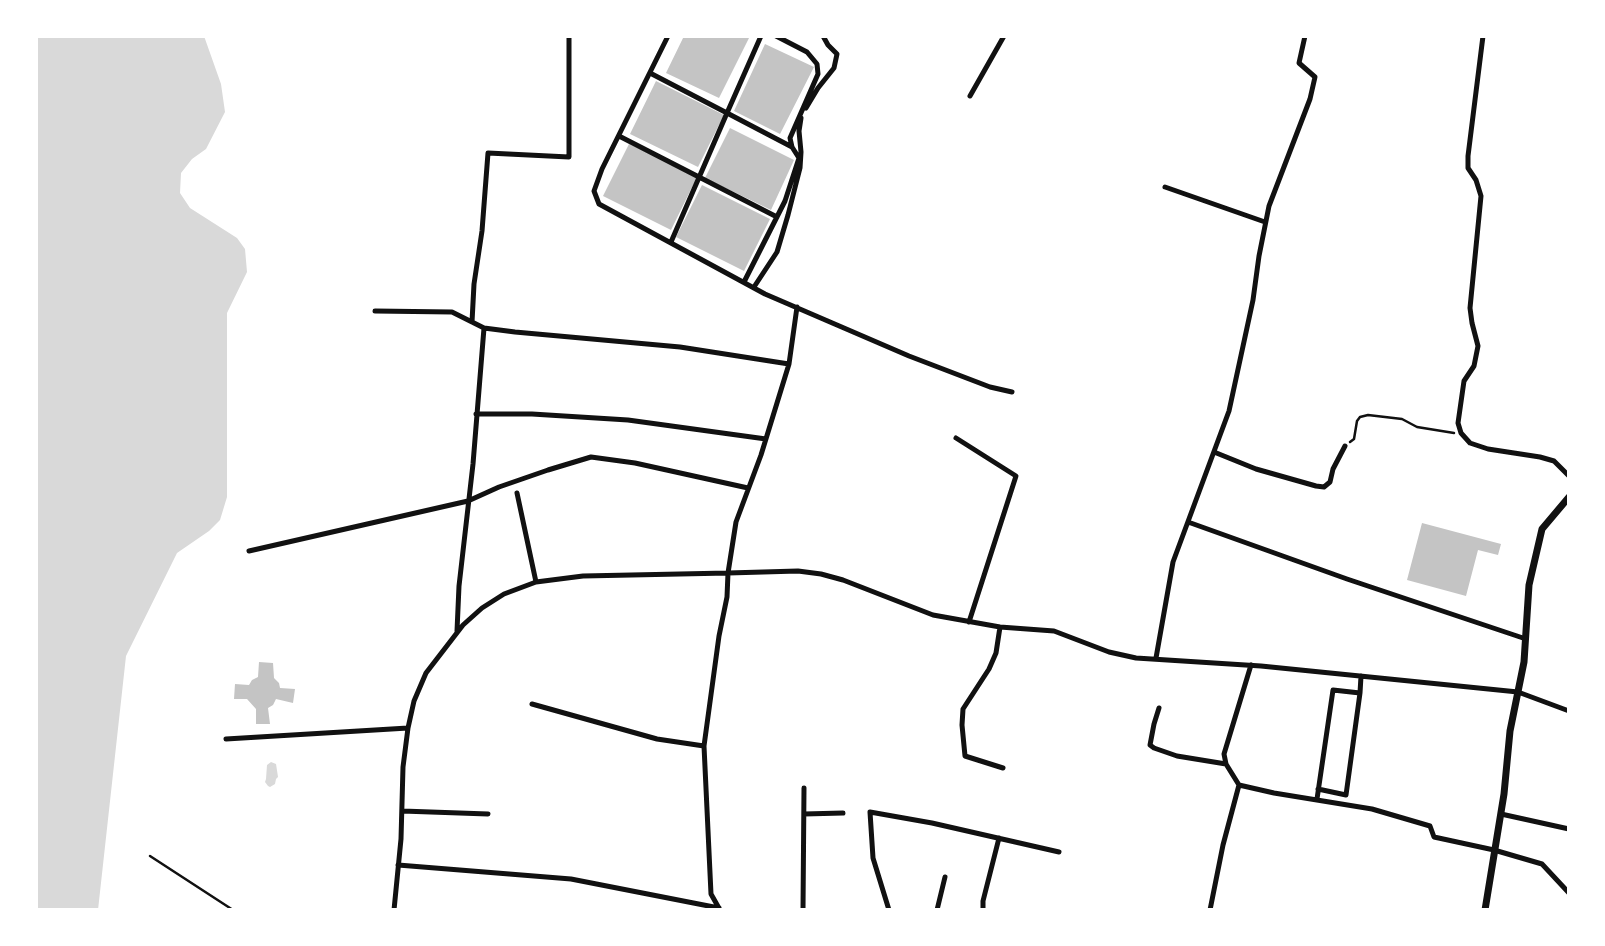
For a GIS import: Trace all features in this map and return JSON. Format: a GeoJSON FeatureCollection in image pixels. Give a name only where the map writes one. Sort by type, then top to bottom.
{"type":"FeatureCollection","features":[{"type":"Feature","properties":{"kind":"street"},"geometry":{"type":"LineString","coordinates":[[472,322],[474,284],[482,231],[488,153],[569,157],[569,36]]}},
{"type":"Feature","properties":{"kind":"street"},"geometry":{"type":"LineString","coordinates":[[668,36],[602,169],[594,191],[599,204],[765,294],[909,356],[990,387],[1012,392]]}},
{"type":"Feature","properties":{"kind":"street"},"geometry":{"type":"LineString","coordinates":[[671,242],[761,36]]}},
{"type":"Feature","properties":{"kind":"street"},"geometry":{"type":"LineString","coordinates":[[744,282],[785,201],[799,158],[792,147],[790,138],[818,74],[817,64],[807,52],[776,36]]}},
{"type":"Feature","properties":{"kind":"street"},"geometry":{"type":"LineString","coordinates":[[754,287],[777,252],[788,214],[800,168],[799,131],[801,116],[818,88],[834,68],[837,54],[828,45],[823,36]]}},
{"type":"Feature","properties":{"kind":"street"},"geometry":{"type":"LineString","coordinates":[[970,96],[1004,36]]}},
{"type":"Feature","properties":{"kind":"street"},"geometry":{"type":"LineString","coordinates":[[1156,658],[1173,562],[1230,411],[1253,300],[1269,206],[1310,99],[1315,77],[1299,63],[1305,36]]}},
{"type":"Feature","properties":{"kind":"street"},"geometry":{"type":"LineString","coordinates":[[1483,36],[1468,156],[1468,168],[1476,180],[1481,196],[1470,308],[1478,346],[1474,366],[1464,381],[1459,413],[1461,434],[1470,443],[1488,449],[1554,461],[1569,476]]}},
{"type":"Feature","properties":{"kind":"street"},"geometry":{"type":"LineString","coordinates":[[650,73],[792,147]]}},
{"type":"Feature","properties":{"kind":"street"},"geometry":{"type":"LineString","coordinates":[[618,136],[777,217]]}},
{"type":"Feature","properties":{"kind":"street"},"geometry":{"type":"LineString","coordinates":[[1165,187],[1265,222]]}},
{"type":"Feature","properties":{"kind":"street"},"geometry":{"type":"LineString","coordinates":[[720,909],[711,894],[704,746],[719,636],[727,597],[728,573],[736,522],[766,439],[789,364],[797,307]]}},
{"type":"Feature","properties":{"kind":"street"},"geometry":{"type":"LineString","coordinates":[[375,311],[452,312],[484,328],[525,334],[680,347],[789,364]]}},
{"type":"Feature","properties":{"kind":"street"},"geometry":{"type":"LineString","coordinates":[[457,632],[459,586],[474,464],[476,414],[484,328]]}},
{"type":"Feature","properties":{"kind":"street"},"geometry":{"type":"LineString","coordinates":[[476,414],[532,414],[628,420],[766,439]]}},
{"type":"Feature","properties":{"kind":"street"},"geometry":{"type":"LineString","coordinates":[[956,438],[1016,476],[970,622]]}},
{"type":"Feature","properties":{"kind":"street"},"geometry":{"type":"LineString","coordinates":[[1214,452],[1256,469],[1324,487],[1330,482],[1345,446]]}},
{"type":"Feature","properties":{"kind":"street"},"geometry":{"type":"LineString","coordinates":[[249,551],[468,501],[507,484],[591,457],[635,463],[748,488]]}},
{"type":"Feature","properties":{"kind":"street"},"geometry":{"type":"LineString","coordinates":[[517,493],[536,582]]}},
{"type":"Feature","properties":{"kind":"street"},"geometry":{"type":"LineString","coordinates":[[1485,910],[1504,794],[1510,731],[1524,662],[1529,585],[1542,528],[1569,497]]}},
{"type":"Feature","properties":{"kind":"street"},"geometry":{"type":"LineString","coordinates":[[1188,522],[1347,579],[1526,639]]}},
{"type":"Feature","properties":{"kind":"street"},"geometry":{"type":"LineString","coordinates":[[394,910],[402,811],[403,767],[414,700],[426,673],[457,632],[482,608],[504,594],[536,582],[583,576],[798,571],[821,574],[850,582],[932,614],[1000,627],[1054,630],[1108,652],[1136,658],[1251,665],[1518,692],[1569,711]]}},
{"type":"Feature","properties":{"kind":"street"},"geometry":{"type":"LineString","coordinates":[[1000,627],[996,653],[989,669],[963,709],[962,725],[965,756],[1003,768]]}},
{"type":"Feature","properties":{"kind":"street"},"geometry":{"type":"LineString","coordinates":[[1251,665],[1224,754],[1226,764],[1239,785],[1274,793],[1372,809],[1430,826],[1434,837],[1494,850],[1542,864],[1569,893]]}},
{"type":"Feature","properties":{"kind":"street"},"geometry":{"type":"LineString","coordinates":[[1318,789],[1346,794],[1361,676]]}},
{"type":"Feature","properties":{"kind":"street"},"geometry":{"type":"LineString","coordinates":[[1317,799],[1333,690],[1360,693]]}},
{"type":"Feature","properties":{"kind":"street"},"geometry":{"type":"LineString","coordinates":[[532,704],[657,740],[704,746]]}},
{"type":"Feature","properties":{"kind":"street"},"geometry":{"type":"LineString","coordinates":[[1159,708],[1150,745],[1177,756],[1226,764]]}},
{"type":"Feature","properties":{"kind":"street"},"geometry":{"type":"LineString","coordinates":[[226,739],[408,728]]}},
{"type":"Feature","properties":{"kind":"street"},"geometry":{"type":"LineString","coordinates":[[1210,910],[1223,846],[1239,785]]}},
{"type":"Feature","properties":{"kind":"street"},"geometry":{"type":"LineString","coordinates":[[803,910],[804,788]]}},
{"type":"Feature","properties":{"kind":"street"},"geometry":{"type":"LineString","coordinates":[[402,811],[488,814]]}},
{"type":"Feature","properties":{"kind":"street"},"geometry":{"type":"LineString","coordinates":[[889,910],[873,858],[870,812],[932,822],[1059,852]]}},
{"type":"Feature","properties":{"kind":"street"},"geometry":{"type":"LineString","coordinates":[[804,814],[843,813]]}},
{"type":"Feature","properties":{"kind":"street"},"geometry":{"type":"LineString","coordinates":[[1501,814],[1569,829]]}},
{"type":"Feature","properties":{"kind":"street"},"geometry":{"type":"LineString","coordinates":[[983,910],[983,901],[999,838]]}},
{"type":"Feature","properties":{"kind":"street"},"geometry":{"type":"LineString","coordinates":[[398,865],[571,879],[720,909]]}},
{"type":"Feature","properties":{"kind":"street"},"geometry":{"type":"LineString","coordinates":[[938,910],[944,877]]}},
{"type":"Feature","properties":{"kind":"path"},"geometry":{"type":"LineString","coordinates":[[1345,446],[1354,439],[1357,421],[1360,417],[1368,415],[1402,419],[1417,427],[1444,433],[1461,434]]}},
{"type":"Feature","properties":{"kind":"path"},"geometry":{"type":"LineString","coordinates":[[150,856],[233,910]]}},
{"type":"Feature","properties":{"kind":"shaded area"},"geometry":{"type":"Polygon","coordinates":[[[36,36],[204,36],[221,84],[225,112],[206,149],[192,159],[181,173],[180,193],[190,208],[237,238],[245,249],[247,272],[227,313],[227,497],[220,520],[209,531],[177,553],[126,656],[98,910],[36,910],[36,36]]]}},
{"type":"Feature","properties":{"kind":"shaded area"},"geometry":{"type":"Polygon","coordinates":[[[271,762],[276,764],[278,777],[275,784],[270,787],[265,782],[267,765],[271,762]]]}},
{"type":"Feature","properties":{"kind":"building"},"geometry":{"type":"Polygon","coordinates":[[[684,36],[750,36],[719,98],[666,73],[684,36]]]}},
{"type":"Feature","properties":{"kind":"building"},"geometry":{"type":"Polygon","coordinates":[[[765,44],[814,67],[780,134],[734,111],[765,44]]]}},
{"type":"Feature","properties":{"kind":"building"},"geometry":{"type":"Polygon","coordinates":[[[656,81],[724,115],[698,167],[630,134],[656,81]]]}},
{"type":"Feature","properties":{"kind":"building"},"geometry":{"type":"Polygon","coordinates":[[[730,128],[794,160],[771,210],[705,178],[730,128]]]}},
{"type":"Feature","properties":{"kind":"building"},"geometry":{"type":"Polygon","coordinates":[[[629,144],[697,177],[671,230],[603,196],[629,144]]]}},
{"type":"Feature","properties":{"kind":"building"},"geometry":{"type":"Polygon","coordinates":[[[702,185],[770,219],[744,271],[676,237],[702,185]]]}},
{"type":"Feature","properties":{"kind":"building"},"geometry":{"type":"Polygon","coordinates":[[[1422,523],[1501,544],[1498,555],[1478,550],[1466,596],[1407,580],[1422,523]]]}},
{"type":"Feature","properties":{"kind":"building"},"geometry":{"type":"Polygon","coordinates":[[[259,662],[273,663],[274,678],[279,683],[280,688],[295,689],[293,703],[276,699],[273,705],[268,708],[270,724],[256,724],[256,709],[247,699],[234,699],[235,684],[249,685],[252,680],[258,677],[259,662]]]}}]}
